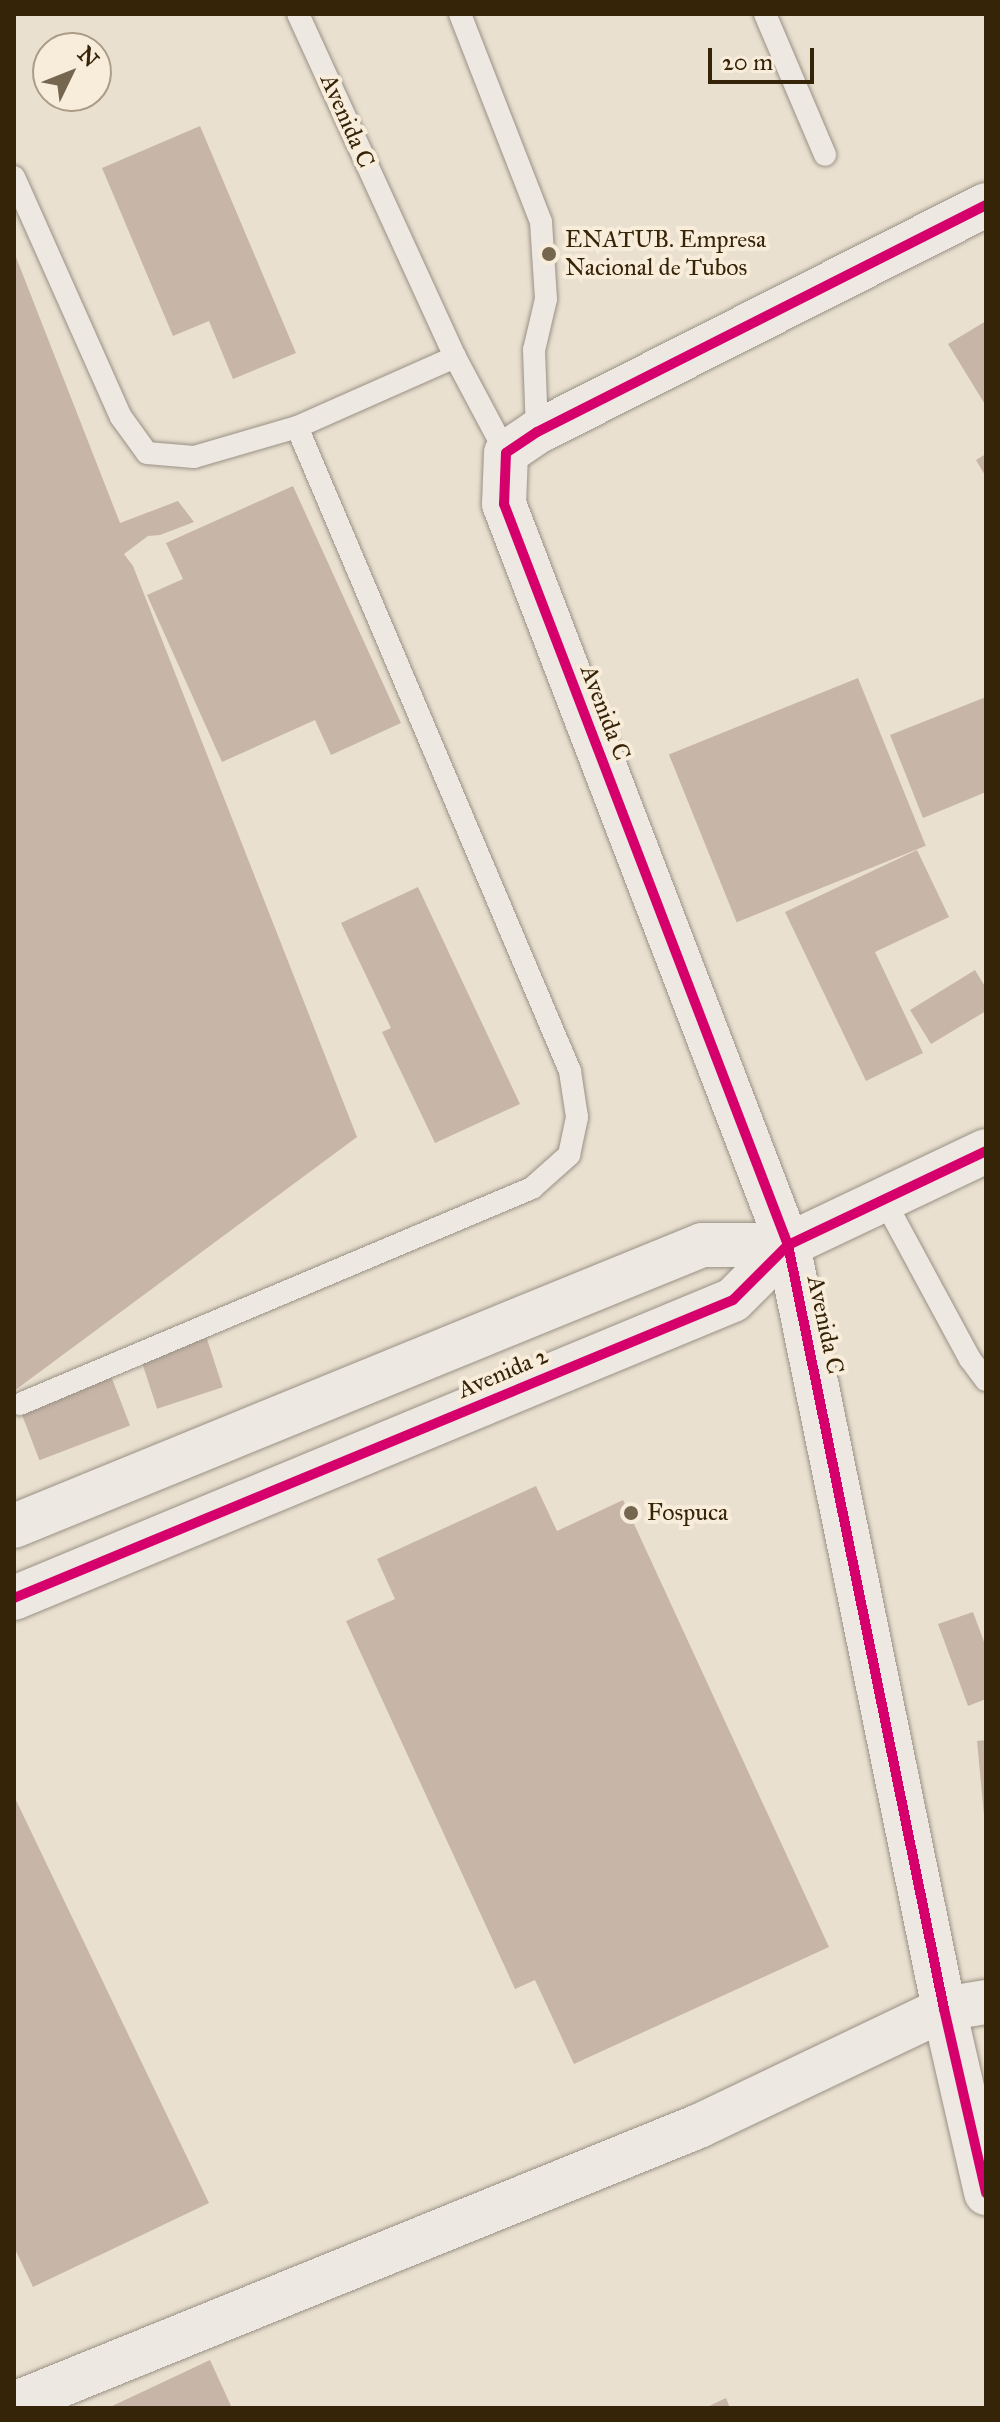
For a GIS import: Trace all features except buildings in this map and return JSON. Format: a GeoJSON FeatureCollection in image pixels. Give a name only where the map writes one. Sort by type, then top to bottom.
{"type":"FeatureCollection","features":[{"type":"Feature","properties":{"kind":"street"},"geometry":{"type":"LineString","coordinates":[[522,443],[986,205]]}},
{"type":"Feature","properties":{"kind":"street","name":"Avenida C"},"geometry":{"type":"LineString","coordinates":[[522,443],[504,504],[788,1245],[965,2006],[986,2193]]}},
{"type":"Feature","properties":{"kind":"street","name":"Avenida 2"},"geometry":{"type":"LineString","coordinates":[[14,1598],[733,1300],[788,1245],[986,1151]]}},
{"type":"Feature","properties":{"kind":"street","name":"Avenida 2"},"geometry":{"type":"LineString","coordinates":[[14,1526],[702,1245],[788,1245]]}},
{"type":"Feature","properties":{"kind":"street"},"geometry":{"type":"LineString","coordinates":[[14,2404],[699,2126],[965,2006]]}},
{"type":"Feature","properties":{"kind":"lane","name":"Avenida C"},"geometry":{"type":"LineString","coordinates":[[298,14],[455,357],[522,443]]}},
{"type":"Feature","properties":{"kind":"lane"},"geometry":{"type":"LineString","coordinates":[[460,14],[541,222],[546,299],[534,350],[522,443]]}},
{"type":"Feature","properties":{"kind":"lane"},"geometry":{"type":"LineString","coordinates":[[765,14],[825,155]]}},
{"type":"Feature","properties":{"kind":"lane"},"geometry":{"type":"LineString","coordinates":[[14,177],[121,417],[147,453],[194,457],[297,427],[455,357]]}},
{"type":"Feature","properties":{"kind":"lane"},"geometry":{"type":"LineString","coordinates":[[20,1404],[532,1188],[569,1155],[577,1117],[570,1071],[297,427]]}},
{"type":"Feature","properties":{"kind":"lane"},"geometry":{"type":"LineString","coordinates":[[884,1200],[970,1359],[986,1380]]}},
{"type":"Feature","properties":{"kind":"cycle path"},"geometry":{"type":"LineString","coordinates":[[986,205],[537,432],[506,453],[504,504],[788,1245],[944,2009],[986,2193]]}},
{"type":"Feature","properties":{"kind":"cycle path"},"geometry":{"type":"LineString","coordinates":[[14,1598],[733,1300],[788,1245],[986,1151]]}},
{"type":"Feature","properties":{"kind":"place","name":"ENATUB. Empresa Nacional de Tubos"},"geometry":{"type":"Point","coordinates":[549,254]}},
{"type":"Feature","properties":{"kind":"place","name":"Fospuca"},"geometry":{"type":"Point","coordinates":[631,1513]}}]}
